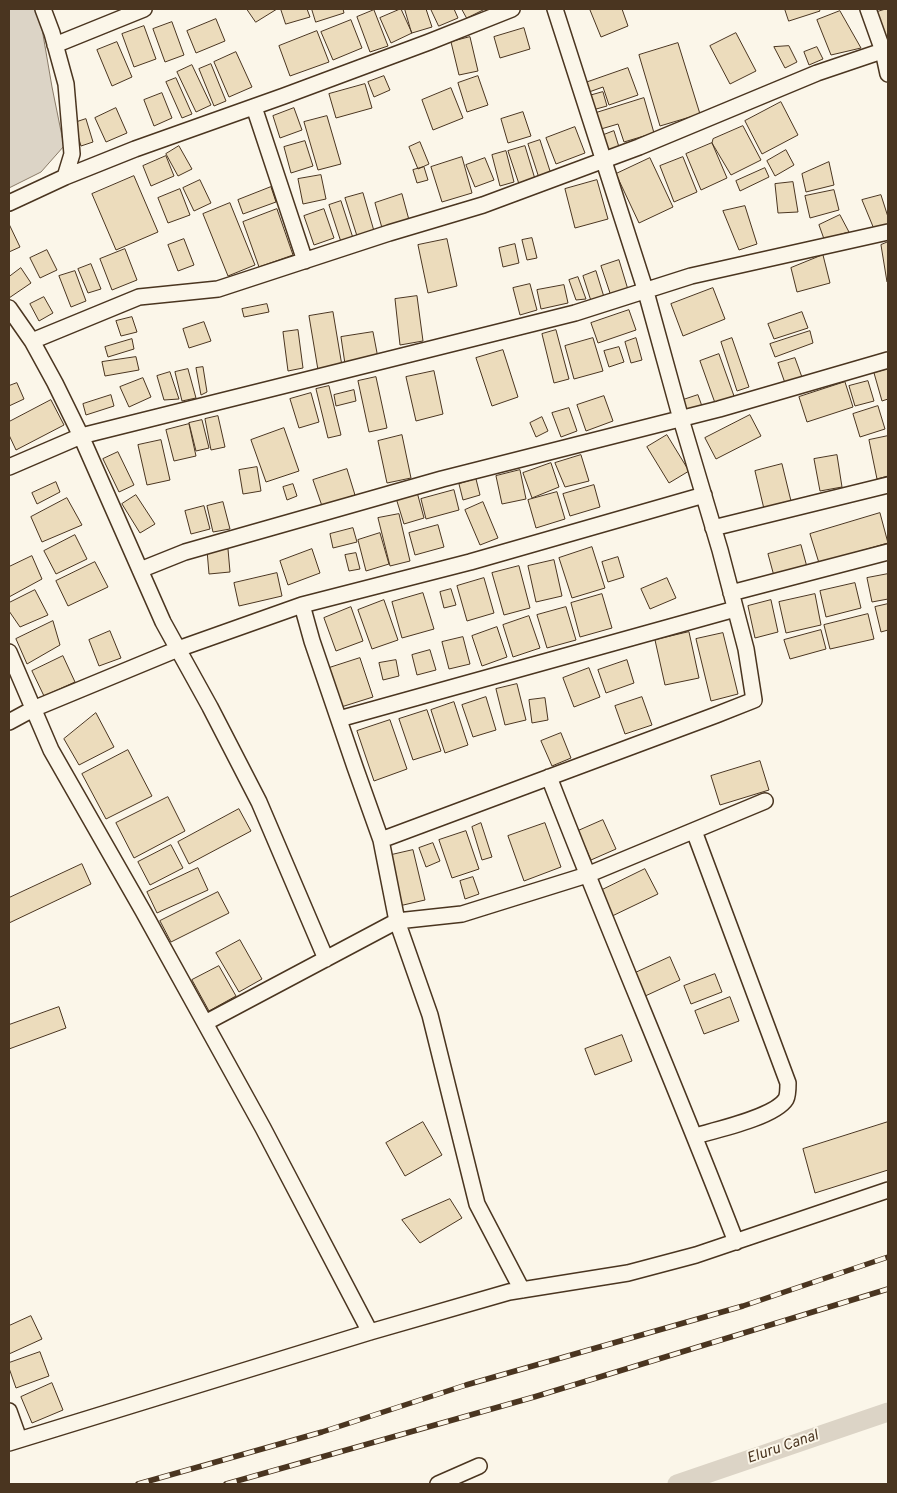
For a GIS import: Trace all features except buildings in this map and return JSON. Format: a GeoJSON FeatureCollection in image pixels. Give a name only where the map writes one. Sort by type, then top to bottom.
{"type":"FeatureCollection","features":[{"type":"Feature","properties":{"kind":"street"},"geometry":{"type":"LineString","coordinates":[[43,9],[66,84],[72,154],[65,177]]}},
{"type":"Feature","properties":{"kind":"street"},"geometry":{"type":"LineString","coordinates":[[55,44],[144,9]]}},
{"type":"Feature","properties":{"kind":"street"},"geometry":{"type":"LineString","coordinates":[[9,203],[65,177],[135,149],[254,107],[512,9]]}},
{"type":"Feature","properties":{"kind":"street"},"geometry":{"type":"LineString","coordinates":[[381,840],[754,700],[746,649],[646,292],[556,9]]}},
{"type":"Feature","properties":{"kind":"street"},"geometry":{"type":"LineString","coordinates":[[868,9],[885,50],[888,74]]}},
{"type":"Feature","properties":{"kind":"street"},"geometry":{"type":"LineString","coordinates":[[32,341],[138,296],[218,289],[389,233],[483,205],[638,147],[818,73],[885,50]]}},
{"type":"Feature","properties":{"kind":"street"},"geometry":{"type":"LineString","coordinates":[[254,107],[304,261]]}},
{"type":"Feature","properties":{"kind":"street"},"geometry":{"type":"LineString","coordinates":[[9,467],[81,436],[546,320],[646,292],[691,276],[888,232]]}},
{"type":"Feature","properties":{"kind":"street"},"geometry":{"type":"LineString","coordinates":[[9,308],[32,341],[81,436],[163,622],[259,802],[326,959]]}},
{"type":"Feature","properties":{"kind":"street"},"geometry":{"type":"LineString","coordinates":[[140,570],[185,552],[414,487],[681,419],[888,360]]}},
{"type":"Feature","properties":{"kind":"street"},"geometry":{"type":"LineString","coordinates":[[713,528],[888,485]]}},
{"type":"Feature","properties":{"kind":"street"},"geometry":{"type":"LineString","coordinates":[[9,722],[33,709],[178,649],[302,605],[470,562],[704,495]]}},
{"type":"Feature","properties":{"kind":"street"},"geometry":{"type":"LineString","coordinates":[[731,593],[888,552]]}},
{"type":"Feature","properties":{"kind":"street"},"geometry":{"type":"LineString","coordinates":[[302,605],[312,641],[381,840],[397,920],[430,1015],[476,1204],[522,1290]]}},
{"type":"Feature","properties":{"kind":"street"},"geometry":{"type":"LineString","coordinates":[[339,719],[735,609]]}},
{"type":"Feature","properties":{"kind":"street"},"geometry":{"type":"LineString","coordinates":[[9,652],[51,750],[263,1128],[370,1332]]}},
{"type":"Feature","properties":{"kind":"street"},"geometry":{"type":"LineString","coordinates":[[549,777],[587,875],[695,1136],[736,1242]]}},
{"type":"Feature","properties":{"kind":"street"},"geometry":{"type":"LineString","coordinates":[[205,1023],[397,920],[462,914],[587,875],[765,802]]}},
{"type":"Feature","properties":{"kind":"street"},"geometry":{"type":"LineString","coordinates":[[694,831],[788,1083],[787,1098],[778,1107],[744,1123],[695,1136]]}},
{"type":"Feature","properties":{"kind":"street"},"geometry":{"type":"LineString","coordinates":[[9,1411],[14,1441],[370,1332],[509,1292],[628,1273],[696,1255],[888,1190]]}},
{"type":"Feature","properties":{"kind":"street"},"geometry":{"type":"LineString","coordinates":[[438,1484],[479,1466]]}},
{"type":"Feature","properties":{"kind":"shaded area"},"geometry":{"type":"Polygon","coordinates":[[[9,9],[35,9],[41,23],[64,146],[41,172],[9,188],[9,9]]]}},
{"type":"Feature","properties":{"kind":"waterway","name":"Eluru Canal"},"geometry":{"type":"LineString","coordinates":[[677,1484],[888,1412]]}},
{"type":"Feature","properties":{"kind":"railway"},"geometry":{"type":"LineString","coordinates":[[138,1484],[322,1432],[466,1385],[743,1306],[888,1257]]}},
{"type":"Feature","properties":{"kind":"railway"},"geometry":{"type":"LineString","coordinates":[[226,1484],[534,1397],[888,1289]]}}]}
